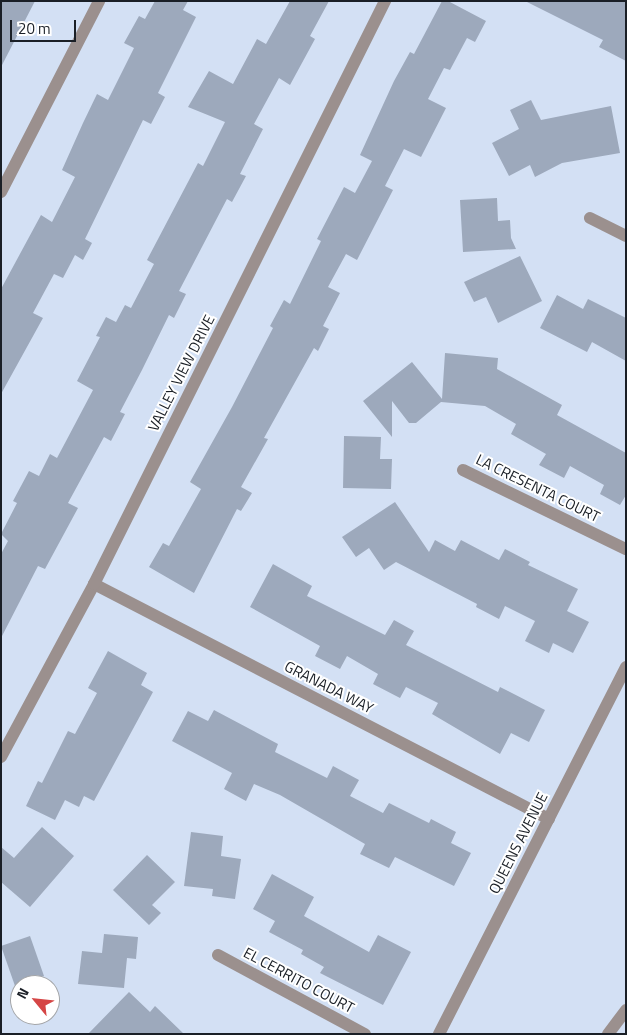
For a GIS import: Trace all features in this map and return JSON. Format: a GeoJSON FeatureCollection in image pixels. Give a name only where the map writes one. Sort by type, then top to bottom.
{"type":"FeatureCollection","features":[{"type":"Feature","properties":{"kind":"street"},"geometry":{"type":"LineString","coordinates":[[1,192],[99,1]]}},
{"type":"Feature","properties":{"kind":"street","name":"VALLEY VIEW DRIVE"},"geometry":{"type":"LineString","coordinates":[[1,758],[94,584],[385,1]]}},
{"type":"Feature","properties":{"kind":"street"},"geometry":{"type":"LineString","coordinates":[[590,218],[626,236]]}},
{"type":"Feature","properties":{"kind":"street","name":"LA CRESENTA COURT"},"geometry":{"type":"LineString","coordinates":[[463,470],[626,549]]}},
{"type":"Feature","properties":{"kind":"street","name":"GRANADA WAY"},"geometry":{"type":"LineString","coordinates":[[94,584],[549,819]]}},
{"type":"Feature","properties":{"kind":"street","name":"QUEENS AVENUE"},"geometry":{"type":"LineString","coordinates":[[439,1034],[626,667]]}},
{"type":"Feature","properties":{"kind":"street","name":"EL CERRITO COURT"},"geometry":{"type":"LineString","coordinates":[[218,955],[365,1034]]}},
{"type":"Feature","properties":{"kind":"street"},"geometry":{"type":"LineString","coordinates":[[608,1034],[626,1010]]}},
{"type":"Feature","properties":{"kind":"building"},"geometry":{"type":"Polygon","coordinates":[[[1,1],[35,1],[1,67],[1,1]]]}},
{"type":"Feature","properties":{"kind":"building"},"geometry":{"type":"Polygon","coordinates":[[[155,1],[188,1],[183,10],[196,17],[158,93],[165,97],[151,124],[143,120],[85,239],[92,243],[83,260],[75,255],[63,278],[54,274],[33,313],[43,318],[1,394],[1,289],[41,215],[52,222],[75,177],[62,170],[83,123],[97,94],[108,100],[134,48],[124,43],[139,16],[145,19],[155,1]]]}},
{"type":"Feature","properties":{"kind":"building"},"geometry":{"type":"Polygon","coordinates":[[[290,1],[329,1],[310,36],[315,39],[290,85],[279,78],[254,124],[263,129],[240,174],[246,176],[232,202],[227,199],[179,291],[186,294],[174,318],[169,315],[120,412],[125,414],[111,441],[104,437],[68,503],[78,508],[45,569],[38,566],[1,638],[1,554],[8,541],[1,534],[17,503],[13,501],[29,471],[39,476],[50,454],[57,458],[93,390],[77,381],[100,337],[96,336],[106,317],[116,322],[125,305],[131,308],[154,264],[147,260],[198,163],[203,166],[225,122],[188,107],[209,71],[233,84],[257,39],[266,44],[290,1]]]}},
{"type":"Feature","properties":{"kind":"building"},"geometry":{"type":"Polygon","coordinates":[[[442,1],[448,1],[486,21],[475,42],[467,38],[450,70],[444,68],[428,99],[446,108],[421,157],[404,149],[385,186],[393,190],[357,260],[346,254],[328,287],[340,293],[323,326],[329,329],[318,351],[314,348],[264,438],[268,439],[241,487],[252,493],[241,511],[237,509],[194,593],[149,567],[163,543],[169,546],[201,489],[190,482],[273,328],[270,326],[284,300],[290,304],[321,241],[317,239],[344,187],[355,193],[372,161],[360,155],[394,81],[410,52],[414,54],[442,1]]]}},
{"type":"Feature","properties":{"kind":"building"},"geometry":{"type":"Polygon","coordinates":[[[525,1],[626,1],[626,61],[599,47],[603,40],[525,1]]]}},
{"type":"Feature","properties":{"kind":"building"},"geometry":{"type":"Polygon","coordinates":[[[531,100],[541,120],[611,106],[620,153],[562,163],[535,177],[530,165],[509,176],[492,143],[519,129],[510,110],[531,100]]]}},
{"type":"Feature","properties":{"kind":"building"},"geometry":{"type":"Polygon","coordinates":[[[497,198],[498,221],[510,220],[511,238],[516,249],[463,252],[460,200],[497,198]]]}},
{"type":"Feature","properties":{"kind":"building"},"geometry":{"type":"Polygon","coordinates":[[[520,256],[542,301],[498,323],[486,297],[474,302],[464,282],[520,256]]]}},
{"type":"Feature","properties":{"kind":"building"},"geometry":{"type":"Polygon","coordinates":[[[557,295],[583,309],[588,299],[626,318],[626,361],[592,342],[587,352],[540,328],[557,295]]]}},
{"type":"Feature","properties":{"kind":"building"},"geometry":{"type":"Polygon","coordinates":[[[445,353],[498,358],[497,369],[562,405],[557,415],[626,453],[626,495],[620,505],[600,494],[604,485],[570,466],[564,478],[539,465],[546,454],[511,434],[516,424],[485,406],[441,402],[416,423],[409,423],[392,401],[392,437],[363,401],[412,362],[442,399],[445,353]]]}},
{"type":"Feature","properties":{"kind":"building"},"geometry":{"type":"Polygon","coordinates":[[[344,436],[381,437],[380,459],[392,459],[391,489],[343,488],[344,436]]]}},
{"type":"Feature","properties":{"kind":"building"},"geometry":{"type":"Polygon","coordinates":[[[395,502],[429,552],[435,540],[455,551],[461,540],[499,560],[505,549],[530,562],[528,565],[578,589],[567,611],[589,622],[573,653],[553,643],[549,653],[525,641],[535,621],[505,606],[499,619],[476,607],[477,604],[396,562],[384,570],[369,548],[356,557],[342,537],[395,502]]]}},
{"type":"Feature","properties":{"kind":"building"},"geometry":{"type":"Polygon","coordinates":[[[273,564],[312,586],[307,596],[385,635],[394,620],[414,631],[406,645],[498,692],[500,687],[545,710],[529,742],[511,733],[500,754],[432,714],[438,703],[406,687],[400,698],[373,684],[378,674],[347,656],[340,669],[315,656],[320,646],[250,607],[273,564]]]}},
{"type":"Feature","properties":{"kind":"building"},"geometry":{"type":"Polygon","coordinates":[[[108,651],[147,673],[141,685],[153,692],[94,801],[84,796],[79,807],[65,800],[55,820],[26,806],[38,781],[42,783],[68,731],[75,734],[97,693],[88,688],[108,651]]]}},
{"type":"Feature","properties":{"kind":"building"},"geometry":{"type":"Polygon","coordinates":[[[214,710],[278,744],[275,752],[327,778],[333,766],[359,780],[350,796],[383,813],[389,803],[429,823],[431,819],[456,832],[451,843],[471,853],[454,886],[395,857],[389,868],[360,854],[365,844],[280,795],[254,784],[246,801],[224,789],[232,773],[172,741],[188,711],[208,721],[214,710]]]}},
{"type":"Feature","properties":{"kind":"building"},"geometry":{"type":"Polygon","coordinates":[[[42,827],[74,856],[30,907],[1,882],[1,847],[14,858],[42,827]]]}},
{"type":"Feature","properties":{"kind":"building"},"geometry":{"type":"Polygon","coordinates":[[[191,832],[223,836],[221,856],[241,859],[235,899],[212,896],[213,889],[184,886],[191,832]]]}},
{"type":"Feature","properties":{"kind":"building"},"geometry":{"type":"Polygon","coordinates":[[[147,855],[175,882],[152,905],[161,913],[149,925],[113,890],[147,855]]]}},
{"type":"Feature","properties":{"kind":"building"},"geometry":{"type":"Polygon","coordinates":[[[272,874],[314,897],[304,916],[369,952],[378,935],[411,952],[383,1005],[320,973],[324,967],[301,954],[303,950],[269,932],[275,921],[253,909],[272,874]]]}},
{"type":"Feature","properties":{"kind":"building"},"geometry":{"type":"Polygon","coordinates":[[[104,934],[138,937],[136,959],[127,958],[124,988],[78,984],[82,951],[102,953],[104,934]]]}},
{"type":"Feature","properties":{"kind":"building"},"geometry":{"type":"Polygon","coordinates":[[[30,936],[44,975],[11,975],[1,946],[30,936]]]}},
{"type":"Feature","properties":{"kind":"building"},"geometry":{"type":"Polygon","coordinates":[[[129,992],[150,1012],[155,1006],[184,1034],[88,1034],[129,992]]]}}]}
